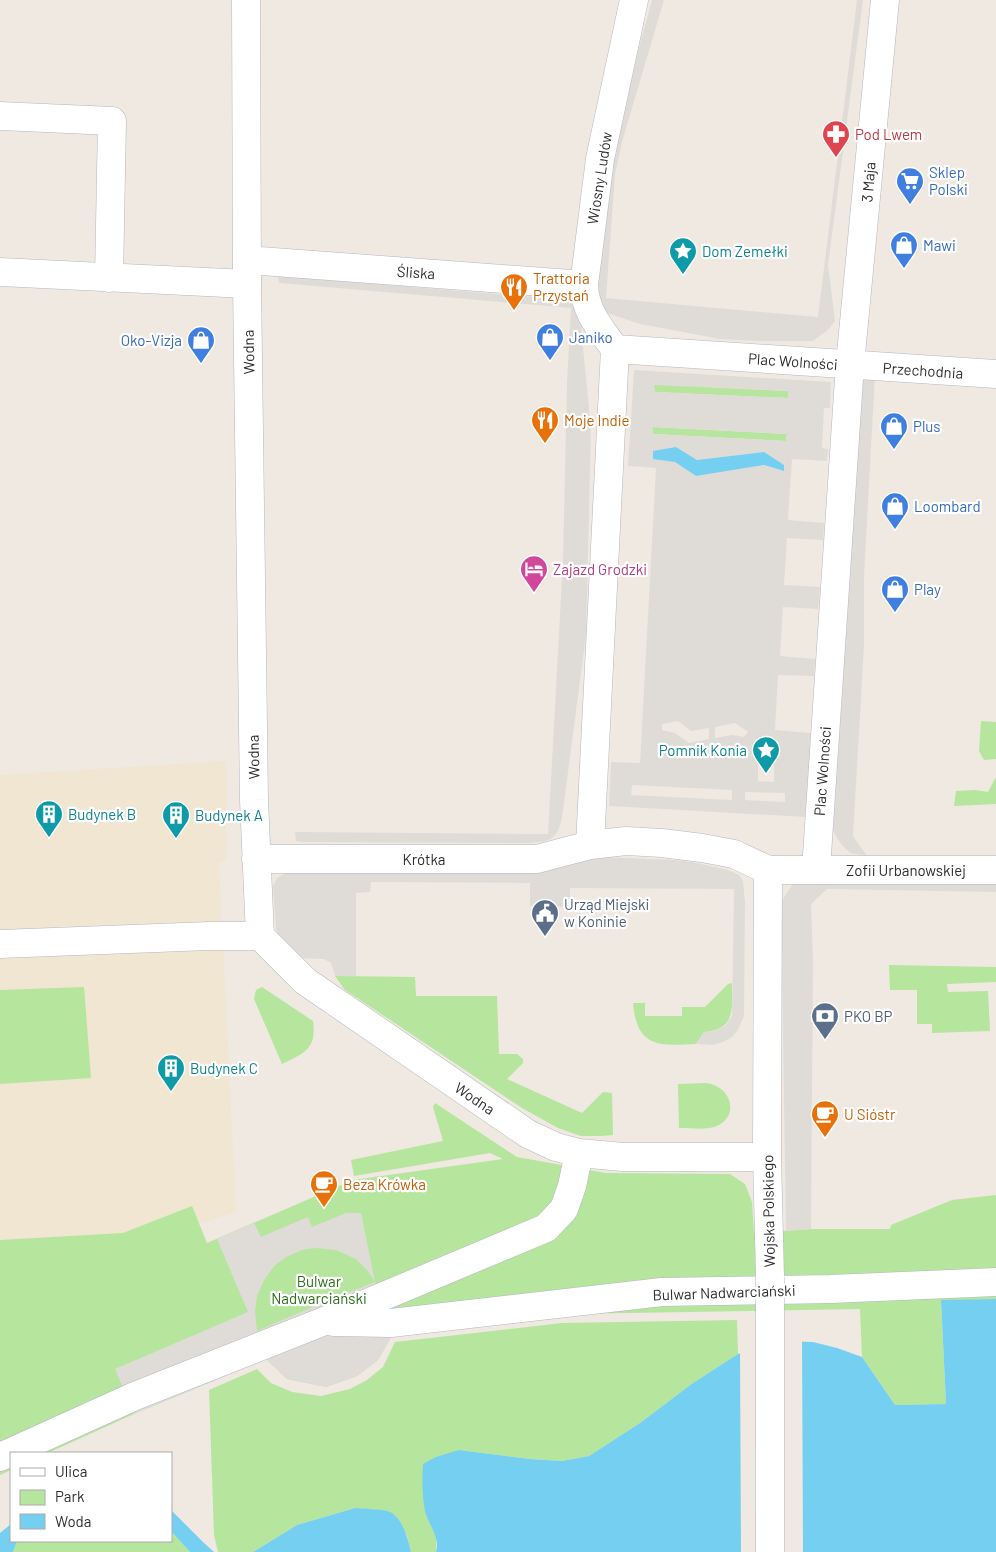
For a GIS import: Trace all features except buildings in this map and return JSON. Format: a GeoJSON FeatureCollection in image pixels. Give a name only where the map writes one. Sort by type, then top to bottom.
{"type":"FeatureCollection","features":[{"type":"Feature","properties":{"kind":"street","name":"Wodna"},"geometry":{"type":"LineString","coordinates":[[246,0],[247,272],[254,800],[260,936],[305,981],[528,1134],[556,1147],[580,1153],[623,1157],[768,1157]]}},
{"type":"Feature","properties":{"kind":"street","name":"Wiosny Ludów"},"geometry":{"type":"LineString","coordinates":[[615,349],[595,322],[585,299],[584,285],[600,159],[634,0]]}},
{"type":"Feature","properties":{"kind":"street","name":"3 Maja"},"geometry":{"type":"LineString","coordinates":[[850,364],[885,0]]}},
{"type":"Feature","properties":{"kind":"street"},"geometry":{"type":"LineString","coordinates":[[0,116],[112,121],[109,278]]}},
{"type":"Feature","properties":{"kind":"street","name":"Śliska"},"geometry":{"type":"LineString","coordinates":[[0,272],[109,278],[247,272],[584,285]]}},
{"type":"Feature","properties":{"kind":"street","name":"Plac Wolności"},"geometry":{"type":"LineString","coordinates":[[615,349],[850,364],[816,870]]}},
{"type":"Feature","properties":{"kind":"street"},"geometry":{"type":"LineString","coordinates":[[615,349],[590,845],[626,841],[662,843],[734,854],[768,870],[816,870]]}},
{"type":"Feature","properties":{"kind":"street","name":"Przechodnia"},"geometry":{"type":"LineString","coordinates":[[850,364],[996,374]]}},
{"type":"Feature","properties":{"kind":"street","name":"Krótka"},"geometry":{"type":"LineString","coordinates":[[256,859],[537,859],[590,845]]}},
{"type":"Feature","properties":{"kind":"street","name":"Wojska Polskiego"},"geometry":{"type":"LineString","coordinates":[[768,870],[770,1552]]}},
{"type":"Feature","properties":{"kind":"street","name":"Zofii Urbanowskiej"},"geometry":{"type":"LineString","coordinates":[[816,870],[996,870]]}},
{"type":"Feature","properties":{"kind":"street"},"geometry":{"type":"LineString","coordinates":[[0,944],[209,936],[260,936]]}},
{"type":"Feature","properties":{"kind":"street"},"geometry":{"type":"LineString","coordinates":[[322,1322],[546,1228],[564,1209],[580,1153]]}},
{"type":"Feature","properties":{"kind":"street","name":"Bulwar Nadwarciański"},"geometry":{"type":"LineString","coordinates":[[11,1452],[136,1396],[322,1322],[391,1323],[662,1292],[831,1289],[996,1282]]}},
{"type":"Feature","properties":{"kind":"shaded area"},"geometry":{"type":"Polygon","coordinates":[[[652,0],[664,0],[622,142],[615,175],[606,298],[818,317],[857,0],[863,0],[828,265],[835,321],[828,330],[813,341],[720,339],[640,324],[604,312],[593,296],[605,171],[652,0]]]}},
{"type":"Feature","properties":{"kind":"shaded area"},"geometry":{"type":"Polygon","coordinates":[[[278,276],[536,297],[564,298],[578,296],[591,429],[586,635],[562,818],[558,831],[552,838],[546,841],[528,843],[303,842],[296,841],[295,832],[548,834],[563,560],[567,383],[571,308],[279,283],[278,276]]]}},
{"type":"Feature","properties":{"kind":"shaded area"},"geometry":{"type":"Polygon","coordinates":[[[634,370],[831,382],[830,408],[824,408],[822,448],[828,449],[827,461],[792,459],[788,520],[824,523],[823,540],[787,538],[784,585],[820,587],[818,609],[783,607],[780,656],[815,659],[814,676],[778,675],[775,730],[811,733],[806,817],[609,806],[611,762],[640,763],[656,468],[628,466],[634,370]],[[654,385],[655,392],[788,398],[788,391],[654,385]],[[653,427],[653,434],[786,441],[787,434],[653,427]],[[676,447],[675,462],[696,476],[764,465],[784,471],[764,452],[697,460],[676,447]],[[678,721],[662,724],[662,730],[675,733],[689,743],[709,739],[709,728],[691,731],[678,721]],[[735,723],[715,727],[715,738],[732,735],[744,737],[748,732],[735,723]],[[758,765],[758,781],[774,782],[774,766],[758,765]],[[632,785],[631,795],[732,800],[732,790],[632,785]],[[745,792],[745,800],[785,802],[785,793],[745,792]]]}},
{"type":"Feature","properties":{"kind":"shaded area"},"geometry":{"type":"Polygon","coordinates":[[[875,375],[864,577],[864,646],[853,836],[867,856],[850,853],[841,844],[833,831],[863,380],[875,375]]]}},
{"type":"Feature","properties":{"kind":"shaded area"},"geometry":{"type":"Polygon","coordinates":[[[226,761],[226,860],[219,863],[236,1212],[199,1224],[0,1305],[0,775],[226,761]]]}},
{"type":"Feature","properties":{"kind":"shaded area"},"geometry":{"type":"Polygon","coordinates":[[[602,857],[692,862],[728,870],[739,875],[743,881],[745,902],[744,1016],[738,1030],[732,1037],[712,1045],[696,1044],[704,1032],[714,1031],[725,1026],[732,1016],[734,889],[570,888],[570,907],[530,906],[530,883],[371,882],[370,892],[356,893],[356,976],[335,976],[331,963],[324,959],[295,958],[288,954],[276,929],[273,886],[277,878],[286,873],[529,872],[602,857]]]}},
{"type":"Feature","properties":{"kind":"shaded area"},"geometry":{"type":"Polygon","coordinates":[[[996,880],[996,892],[827,889],[811,904],[813,961],[811,1229],[786,1231],[781,903],[786,894],[793,884],[805,881],[996,880]]]}},
{"type":"Feature","properties":{"kind":"shaded area"},"geometry":{"type":"Polygon","coordinates":[[[346,1213],[361,1213],[375,1282],[390,1304],[391,1337],[378,1360],[357,1376],[326,1387],[287,1379],[266,1359],[134,1414],[115,1369],[248,1312],[217,1239],[254,1223],[261,1237],[308,1217],[312,1227],[346,1213]],[[314,1248],[302,1250],[286,1257],[275,1265],[264,1280],[257,1296],[255,1312],[257,1331],[375,1282],[356,1259],[336,1250],[314,1248]]]}},
{"type":"Feature","properties":{"kind":"green space"},"geometry":{"type":"Polygon","coordinates":[[[654,384],[788,391],[788,398],[654,392],[654,384]]]}},
{"type":"Feature","properties":{"kind":"green space"},"geometry":{"type":"Polygon","coordinates":[[[653,427],[787,434],[786,441],[653,434],[653,427]]]}},
{"type":"Feature","properties":{"kind":"green space"},"geometry":{"type":"Polygon","coordinates":[[[981,721],[996,722],[996,759],[984,760],[979,751],[981,721]]]}},
{"type":"Feature","properties":{"kind":"green space"},"geometry":{"type":"Polygon","coordinates":[[[996,777],[996,804],[954,806],[956,791],[975,790],[988,792],[996,777]]]}},
{"type":"Feature","properties":{"kind":"green space"},"geometry":{"type":"Polygon","coordinates":[[[889,965],[996,967],[996,982],[947,984],[948,992],[988,991],[990,1031],[932,1033],[932,1024],[917,1024],[917,990],[890,990],[889,965]]]}},
{"type":"Feature","properties":{"kind":"green space"},"geometry":{"type":"Polygon","coordinates":[[[335,976],[415,977],[416,996],[497,996],[499,1054],[517,1054],[523,1059],[523,1063],[507,1079],[582,1113],[603,1092],[612,1093],[613,1135],[581,1136],[558,1128],[522,1108],[345,990],[335,976]]]}},
{"type":"Feature","properties":{"kind":"green space"},"geometry":{"type":"Polygon","coordinates":[[[732,983],[732,1009],[727,1022],[722,1027],[704,1032],[696,1044],[661,1044],[652,1041],[639,1029],[633,1003],[645,1003],[645,1016],[682,1016],[682,1007],[705,1007],[728,984],[732,983]]]}},
{"type":"Feature","properties":{"kind":"green space"},"geometry":{"type":"Polygon","coordinates":[[[84,987],[91,1078],[0,1084],[0,990],[84,987]]]}},
{"type":"Feature","properties":{"kind":"green space"},"geometry":{"type":"Polygon","coordinates":[[[262,987],[313,1021],[314,1030],[311,1044],[303,1053],[282,1064],[254,999],[256,990],[262,987]]]}},
{"type":"Feature","properties":{"kind":"green space"},"geometry":{"type":"Polygon","coordinates":[[[706,1083],[715,1085],[727,1096],[730,1103],[728,1117],[722,1123],[710,1128],[679,1128],[678,1084],[706,1083]]]}},
{"type":"Feature","properties":{"kind":"green space","name":"Bulwar Nadwarciański"},"geometry":{"type":"Polygon","coordinates":[[[435,1103],[517,1157],[606,1173],[730,1174],[745,1184],[752,1202],[754,1233],[811,1229],[890,1229],[891,1225],[952,1200],[996,1195],[996,1299],[941,1301],[946,1404],[895,1405],[862,1357],[860,1309],[567,1314],[391,1337],[378,1360],[357,1376],[326,1387],[287,1379],[266,1359],[134,1414],[50,1452],[10,1452],[10,1470],[0,1475],[0,1240],[123,1233],[192,1206],[207,1243],[353,1180],[503,1159],[490,1153],[354,1176],[351,1160],[443,1141],[433,1107],[435,1103]]]}},
{"type":"Feature","properties":{"kind":"green space"},"geometry":{"type":"Polygon","coordinates":[[[737,1320],[738,1354],[693,1383],[640,1423],[589,1456],[562,1461],[459,1450],[426,1513],[436,1536],[436,1552],[411,1552],[407,1536],[396,1517],[389,1511],[355,1508],[297,1525],[253,1552],[218,1552],[214,1535],[209,1390],[257,1369],[271,1383],[292,1392],[321,1396],[350,1389],[367,1380],[383,1367],[395,1342],[562,1323],[737,1320]]]}},
{"type":"Feature","properties":{"kind":"green space"},"geometry":{"type":"Polygon","coordinates":[[[172,1532],[190,1552],[13,1552],[17,1542],[172,1542],[172,1532]]]}},
{"type":"Feature","properties":{"kind":"water"},"geometry":{"type":"Polygon","coordinates":[[[676,447],[697,460],[764,452],[784,465],[784,471],[764,465],[696,476],[675,462],[653,459],[653,451],[676,447]]]}},
{"type":"Feature","properties":{"kind":"water"},"geometry":{"type":"Polygon","coordinates":[[[996,1299],[996,1552],[436,1552],[437,1541],[425,1511],[422,1482],[423,1464],[436,1457],[459,1450],[562,1461],[589,1456],[640,1423],[693,1383],[738,1354],[780,1341],[813,1342],[862,1357],[895,1405],[946,1404],[941,1300],[996,1299]]]}},
{"type":"Feature","properties":{"kind":"water"},"geometry":{"type":"Polygon","coordinates":[[[355,1508],[384,1510],[393,1514],[404,1528],[411,1552],[253,1552],[297,1525],[355,1508]]]}},
{"type":"Feature","properties":{"kind":"water"},"geometry":{"type":"Polygon","coordinates":[[[172,1511],[214,1552],[190,1552],[172,1532],[172,1511]]]}},
{"type":"Feature","properties":{"kind":"water"},"geometry":{"type":"Polygon","coordinates":[[[10,1525],[10,1542],[17,1542],[13,1552],[0,1552],[0,1533],[10,1525]]]}},
{"type":"Feature","properties":{"kind":"pier"},"geometry":{"type":"Polygon","coordinates":[[[779,1339],[802,1339],[803,1552],[741,1552],[740,1351],[779,1339]]]}},
{"type":"Feature","properties":{"kind":"place","name":"Pod Lwem"},"geometry":{"type":"Point","coordinates":[836,158]}},
{"type":"Feature","properties":{"kind":"place","name":"Sklep Polski"},"geometry":{"type":"Point","coordinates":[910,205]}},
{"type":"Feature","properties":{"kind":"place","name":"Mawi"},"geometry":{"type":"Point","coordinates":[904,269]}},
{"type":"Feature","properties":{"kind":"place","name":"Dom Zemełki"},"geometry":{"type":"Point","coordinates":[683,275]}},
{"type":"Feature","properties":{"kind":"place","name":"Trattoria Przystań"},"geometry":{"type":"Point","coordinates":[514,311]}},
{"type":"Feature","properties":{"kind":"place","name":"Janiko"},"geometry":{"type":"Point","coordinates":[550,361]}},
{"type":"Feature","properties":{"kind":"place","name":"Oko-Vizja"},"geometry":{"type":"Point","coordinates":[201,364]}},
{"type":"Feature","properties":{"kind":"place","name":"Moje Indie"},"geometry":{"type":"Point","coordinates":[545,444]}},
{"type":"Feature","properties":{"kind":"place","name":"Plus"},"geometry":{"type":"Point","coordinates":[894,450]}},
{"type":"Feature","properties":{"kind":"place","name":"Loombard"},"geometry":{"type":"Point","coordinates":[895,530]}},
{"type":"Feature","properties":{"kind":"place","name":"Zajazd Grodzki"},"geometry":{"type":"Point","coordinates":[534,593]}},
{"type":"Feature","properties":{"kind":"place","name":"Play"},"geometry":{"type":"Point","coordinates":[895,613]}},
{"type":"Feature","properties":{"kind":"place","name":"Pomnik Konia"},"geometry":{"type":"Point","coordinates":[766,774]}},
{"type":"Feature","properties":{"kind":"place","name":"Budynek B"},"geometry":{"type":"Point","coordinates":[49,838]}},
{"type":"Feature","properties":{"kind":"place","name":"Budynek A"},"geometry":{"type":"Point","coordinates":[176,839]}},
{"type":"Feature","properties":{"kind":"place","name":"Urząd Miejski w Koninie"},"geometry":{"type":"Point","coordinates":[545,937]}},
{"type":"Feature","properties":{"kind":"place","name":"PKO BP"},"geometry":{"type":"Point","coordinates":[825,1040]}},
{"type":"Feature","properties":{"kind":"place","name":"Budynek C"},"geometry":{"type":"Point","coordinates":[171,1092]}},
{"type":"Feature","properties":{"kind":"place","name":"U Sióstr"},"geometry":{"type":"Point","coordinates":[825,1138]}},
{"type":"Feature","properties":{"kind":"place","name":"Beza Krówka"},"geometry":{"type":"Point","coordinates":[324,1208]}}]}
